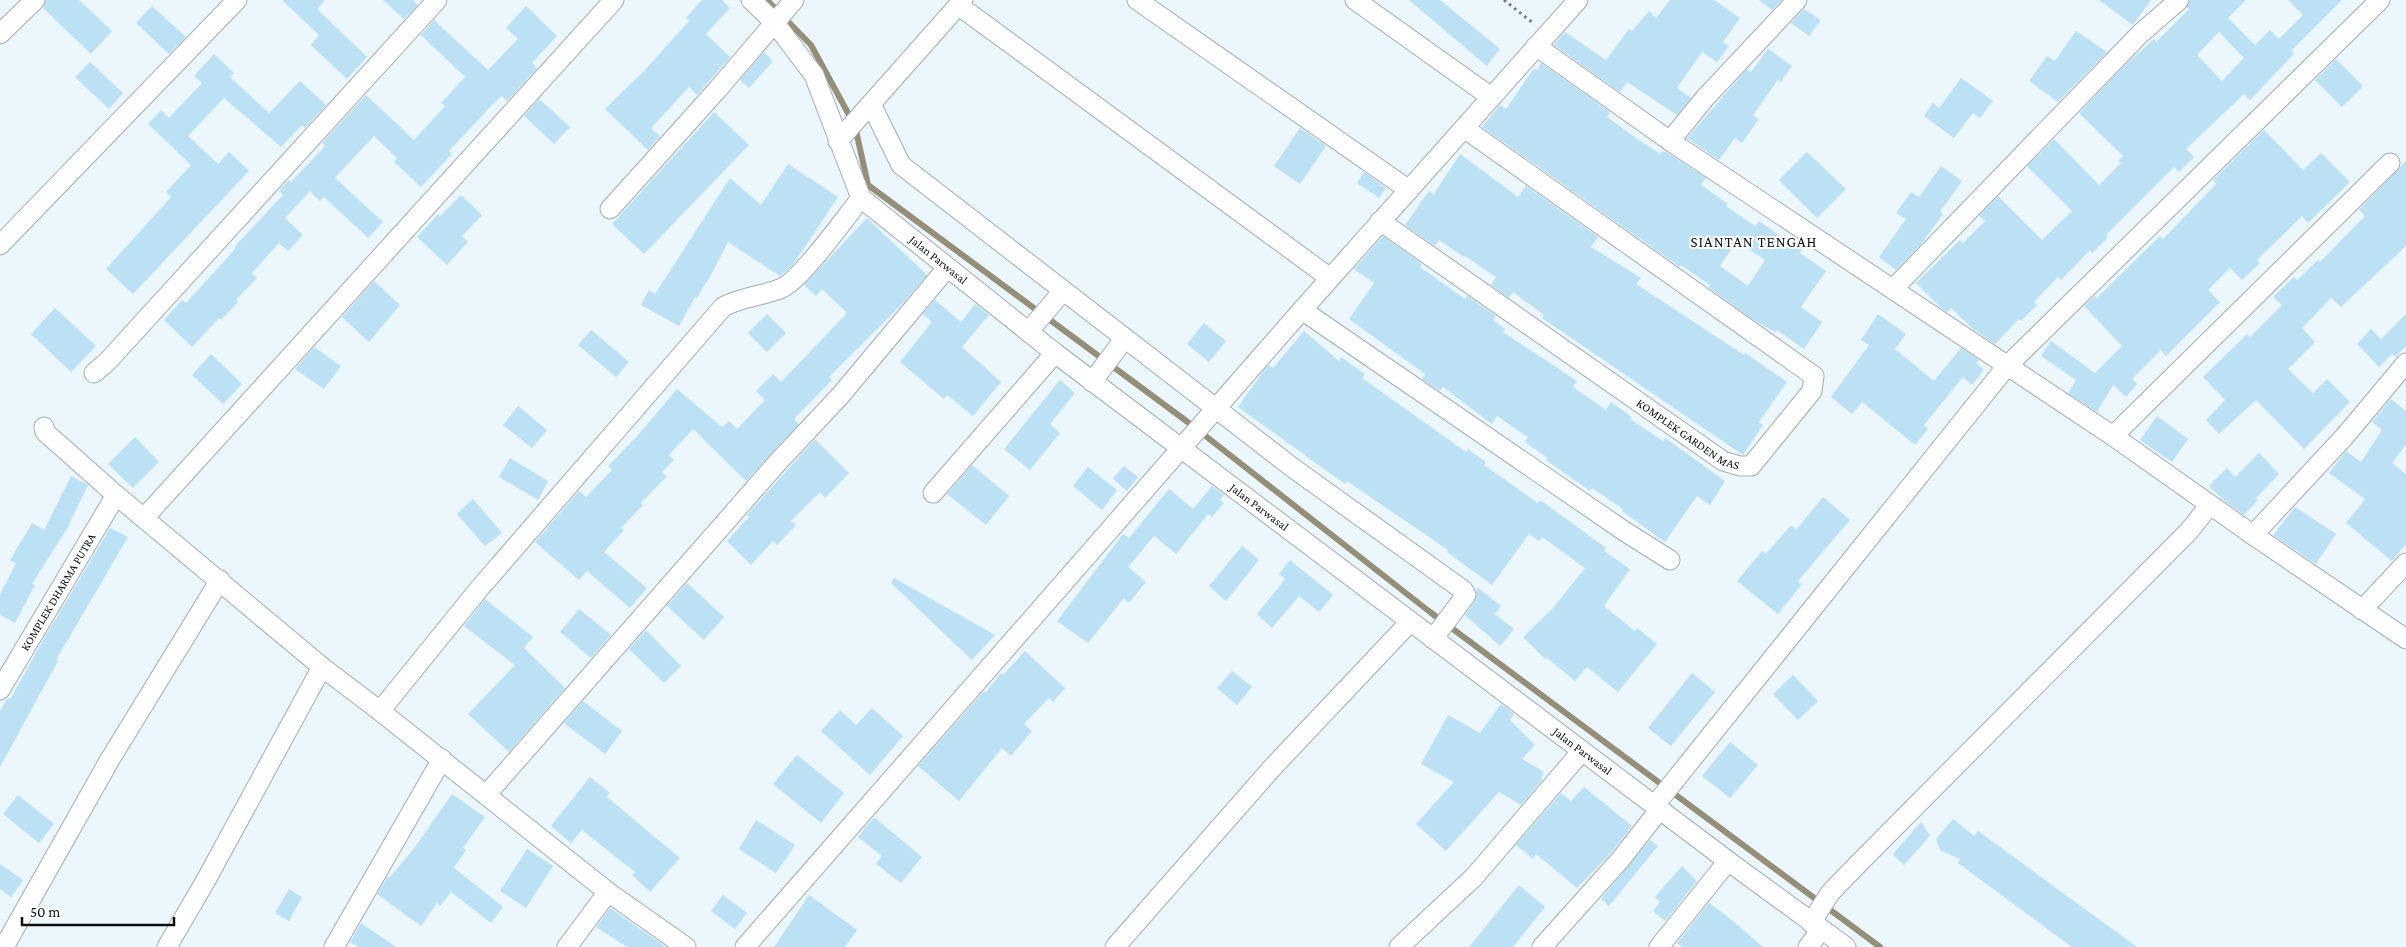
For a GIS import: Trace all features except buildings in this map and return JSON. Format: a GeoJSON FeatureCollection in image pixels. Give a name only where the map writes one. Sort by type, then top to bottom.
{"type":"FeatureCollection","features":[{"type":"Feature","properties":{"kind":"street"},"geometry":{"type":"LineString","coordinates":[[0,34],[35,0]]}},
{"type":"Feature","properties":{"kind":"street"},"geometry":{"type":"LineString","coordinates":[[0,245],[237,0]]}},
{"type":"Feature","properties":{"kind":"street"},"geometry":{"type":"LineString","coordinates":[[94,373],[107,362],[437,0]]}},
{"type":"Feature","properties":{"kind":"street"},"geometry":{"type":"LineString","coordinates":[[144,518],[614,0]]}},
{"type":"Feature","properties":{"kind":"street","name":"Jalan Parwasal"},"geometry":{"type":"LineString","coordinates":[[751,0],[776,19],[814,75],[861,198],[947,268],[1032,327],[1055,354],[1096,376],[1186,444],[1410,622],[1436,635],[1582,751],[1658,804],[1728,861],[1816,921],[1846,947]]}},
{"type":"Feature","properties":{"kind":"street"},"geometry":{"type":"LineString","coordinates":[[610,209],[718,89],[794,0]]}},
{"type":"Feature","properties":{"kind":"street"},"geometry":{"type":"LineString","coordinates":[[1137,0],[1408,190]]}},
{"type":"Feature","properties":{"kind":"street"},"geometry":{"type":"LineString","coordinates":[[1355,0],[1491,97]]}},
{"type":"Feature","properties":{"kind":"street"},"geometry":{"type":"LineString","coordinates":[[745,947],[1380,221],[1578,0]]}},
{"type":"Feature","properties":{"kind":"street"},"geometry":{"type":"LineString","coordinates":[[1670,141],[1704,98],[1797,0]]}},
{"type":"Feature","properties":{"kind":"street"},"geometry":{"type":"LineString","coordinates":[[1893,288],[2140,34],[2179,0]]}},
{"type":"Feature","properties":{"kind":"street"},"geometry":{"type":"LineString","coordinates":[[1542,947],[1620,860],[1676,780],[2007,366],[2380,0]]}},
{"type":"Feature","properties":{"kind":"street"},"geometry":{"type":"LineString","coordinates":[[838,141],[960,2],[1330,278]]}},
{"type":"Feature","properties":{"kind":"street"},"geometry":{"type":"LineString","coordinates":[[1541,41],[1670,141],[2113,436],[2253,535],[2406,639]]}},
{"type":"Feature","properties":{"kind":"street"},"geometry":{"type":"LineString","coordinates":[[871,104],[901,165],[1058,297],[1211,415],[1293,468],[1457,585],[1466,594],[1436,635]]}},
{"type":"Feature","properties":{"kind":"street","name":"KOMPLEK GARDEN MAS"},"geometry":{"type":"LineString","coordinates":[[1380,221],[1723,461],[1740,466],[1751,466],[1812,391],[1814,376],[1464,128]]}},
{"type":"Feature","properties":{"kind":"street"},"geometry":{"type":"LineString","coordinates":[[2113,436],[2390,163]]}},
{"type":"Feature","properties":{"kind":"street"},"geometry":{"type":"LineString","coordinates":[[380,711],[479,588],[723,308],[733,302],[783,288],[797,277],[861,198]]}},
{"type":"Feature","properties":{"kind":"street"},"geometry":{"type":"LineString","coordinates":[[486,795],[778,462],[840,396],[947,268]]}},
{"type":"Feature","properties":{"kind":"street"},"geometry":{"type":"LineString","coordinates":[[1032,327],[1058,297]]}},
{"type":"Feature","properties":{"kind":"street"},"geometry":{"type":"LineString","coordinates":[[1302,310],[1624,531],[1670,560]]}},
{"type":"Feature","properties":{"kind":"street"},"geometry":{"type":"LineString","coordinates":[[1096,376],[1120,345]]}},
{"type":"Feature","properties":{"kind":"street"},"geometry":{"type":"LineString","coordinates":[[933,493],[1055,354]]}},
{"type":"Feature","properties":{"kind":"street"},"geometry":{"type":"LineString","coordinates":[[2253,535],[2345,436],[2406,363]]}},
{"type":"Feature","properties":{"kind":"street"},"geometry":{"type":"LineString","coordinates":[[44,428],[46,432],[116,495],[322,667],[442,759],[608,892],[686,947]]}},
{"type":"Feature","properties":{"kind":"street","name":"KOMPLEK DHARMA PUTRA"},"geometry":{"type":"LineString","coordinates":[[0,690],[116,495]]}},
{"type":"Feature","properties":{"kind":"street"},"geometry":{"type":"LineString","coordinates":[[1808,947],[1816,921],[1830,893],[1948,771],[2189,531],[2210,505]]}},
{"type":"Feature","properties":{"kind":"street"},"geometry":{"type":"LineString","coordinates":[[2362,610],[2406,564]]}},
{"type":"Feature","properties":{"kind":"street"},"geometry":{"type":"LineString","coordinates":[[4,947],[109,761],[220,580]]}},
{"type":"Feature","properties":{"kind":"street"},"geometry":{"type":"LineString","coordinates":[[1115,947],[1272,768],[1410,622]]}},
{"type":"Feature","properties":{"kind":"street"},"geometry":{"type":"LineString","coordinates":[[167,947],[211,871],[322,667]]}},
{"type":"Feature","properties":{"kind":"street"},"geometry":{"type":"LineString","coordinates":[[1399,947],[1474,876],[1582,751]]}},
{"type":"Feature","properties":{"kind":"street"},"geometry":{"type":"LineString","coordinates":[[334,947],[442,759]]}},
{"type":"Feature","properties":{"kind":"street"},"geometry":{"type":"LineString","coordinates":[[1659,947],[1728,861]]}},
{"type":"Feature","properties":{"kind":"street"},"geometry":{"type":"LineString","coordinates":[[567,947],[608,892]]}},
{"type":"Feature","properties":{"kind":"path"},"geometry":{"type":"LineString","coordinates":[[1504,0],[1541,41]]}},
{"type":"Feature","properties":{"kind":"waterway"},"geometry":{"type":"LineString","coordinates":[[767,0],[811,45],[855,126],[868,185],[1189,423],[1430,612],[1880,947]]}},
{"type":"Feature","properties":{"kind":"district","name":"SIANTAN TENGAH"},"geometry":{"type":"Point","coordinates":[1754,242]}}]}
